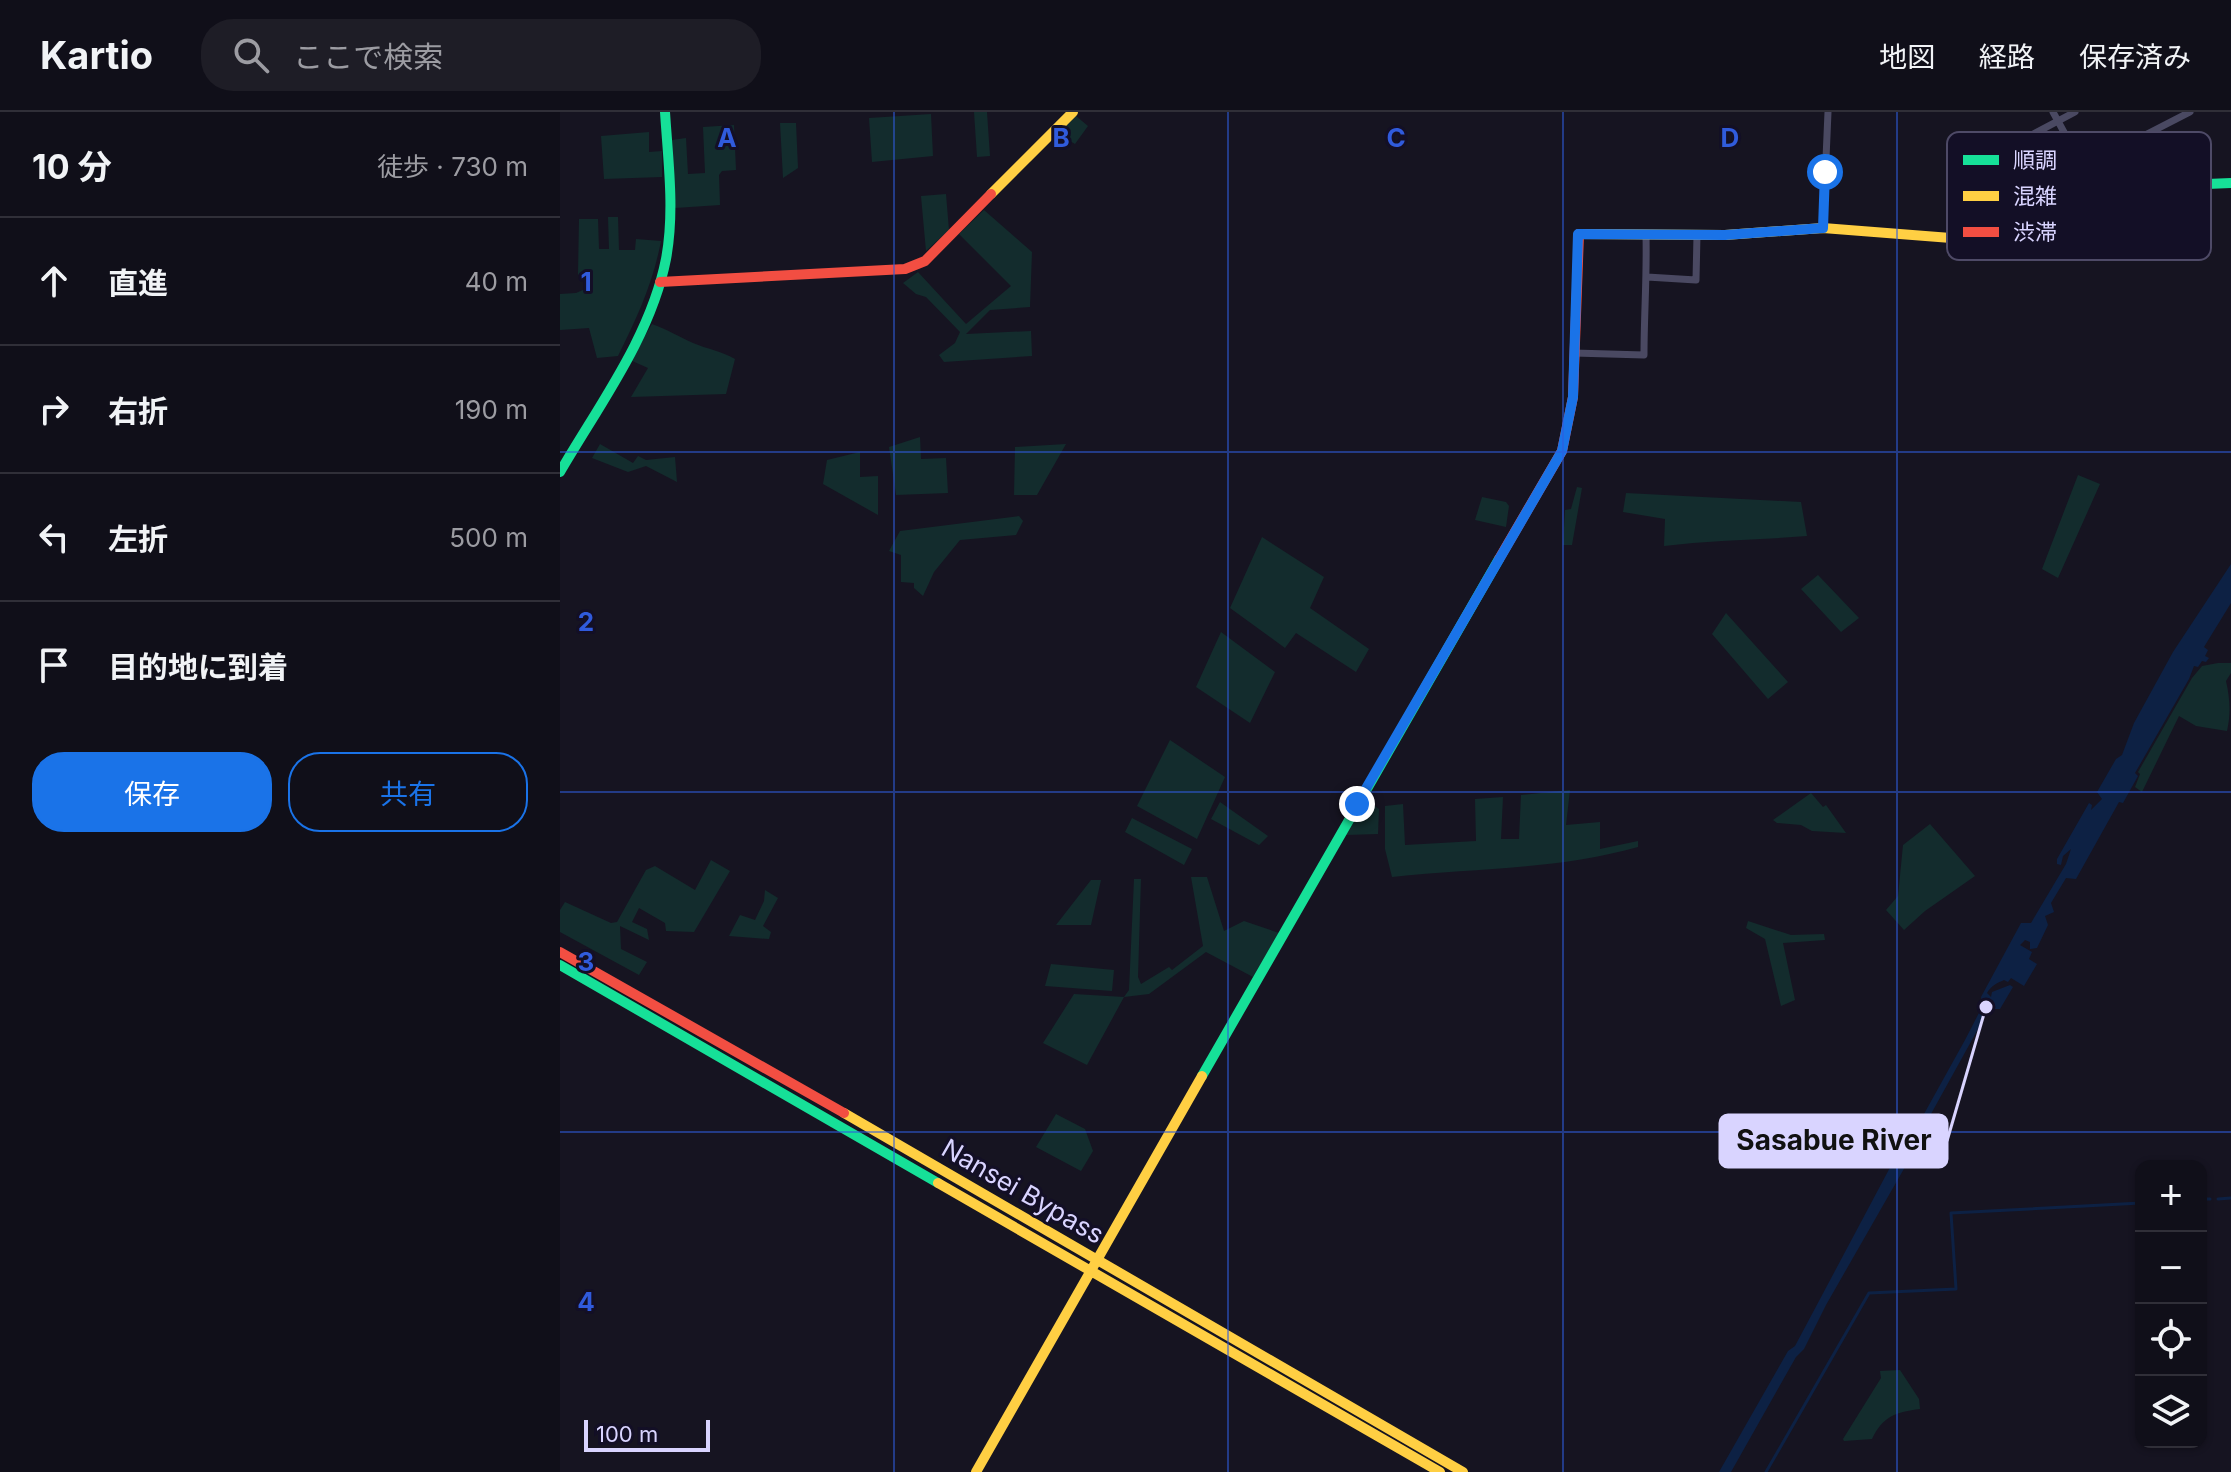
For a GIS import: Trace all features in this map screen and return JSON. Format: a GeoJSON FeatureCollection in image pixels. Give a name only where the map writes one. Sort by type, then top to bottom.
{"type":"FeatureCollection","features":[{"type":"Feature","properties":{"kind":"main road"},"geometry":{"type":"LineString","coordinates":[[560,472],[640,330],[660,282],[668,245],[670,211],[665,112]]}},
{"type":"Feature","properties":{"kind":"main road"},"geometry":{"type":"LineString","coordinates":[[660,282],[916,267],[1073,112]]}},
{"type":"Feature","properties":{"kind":"main road"},"geometry":{"type":"LineString","coordinates":[[2211,184],[2231,183]]}},
{"type":"Feature","properties":{"kind":"main road"},"geometry":{"type":"LineString","coordinates":[[976,1472],[1562,451],[1573,397],[1578,234],[1697,235],[1823,228],[1947,239]]}},
{"type":"Feature","properties":{"kind":"main road","name":"Nansei Bypass"},"geometry":{"type":"LineString","coordinates":[[560,952],[1098,1259],[1463,1472]]}},
{"type":"Feature","properties":{"kind":"main road","name":"Nansei Bypass"},"geometry":{"type":"LineString","coordinates":[[560,965],[1440,1472]]}},
{"type":"Feature","properties":{"kind":"street"},"geometry":{"type":"LineString","coordinates":[[1823,228],[1828,112]]}},
{"type":"Feature","properties":{"kind":"street"},"geometry":{"type":"LineString","coordinates":[[2053,112],[2064,132]]}},
{"type":"Feature","properties":{"kind":"street"},"geometry":{"type":"LineString","coordinates":[[2037,132],[2075,112]]}},
{"type":"Feature","properties":{"kind":"street"},"geometry":{"type":"LineString","coordinates":[[2151,132],[2190,112]]}},
{"type":"Feature","properties":{"kind":"street"},"geometry":{"type":"LineString","coordinates":[[1647,277],[1696,280],[1697,235]]}},
{"type":"Feature","properties":{"kind":"street"},"geometry":{"type":"LineString","coordinates":[[1574,353],[1644,355],[1646,236]]}},
{"type":"Feature","properties":{"kind":"green space"},"geometry":{"type":"Polygon","coordinates":[[[974,112],[987,112],[990,156],[977,157],[974,112]]]}},
{"type":"Feature","properties":{"kind":"green space"},"geometry":{"type":"Polygon","coordinates":[[[931,114],[933,156],[872,162],[869,118],[931,114]]]}},
{"type":"Feature","properties":{"kind":"green space"},"geometry":{"type":"Polygon","coordinates":[[[1076,116],[1088,126],[1075,144],[1060,135],[1076,116]]]}},
{"type":"Feature","properties":{"kind":"green space"},"geometry":{"type":"Polygon","coordinates":[[[780,123],[796,123],[798,168],[783,178],[780,123]]]}},
{"type":"Feature","properties":{"kind":"green space"},"geometry":{"type":"Polygon","coordinates":[[[734,125],[736,170],[722,171],[719,175],[720,205],[675,208],[672,140],[686,138],[688,174],[705,173],[703,127],[734,125]]]}},
{"type":"Feature","properties":{"kind":"green space"},"geometry":{"type":"Polygon","coordinates":[[[649,132],[649,152],[662,151],[662,177],[604,179],[601,136],[649,132]]]}},
{"type":"Feature","properties":{"kind":"green space"},"geometry":{"type":"Polygon","coordinates":[[[946,194],[949,230],[926,251],[921,196],[946,194]]]}},
{"type":"Feature","properties":{"kind":"green space"},"geometry":{"type":"Polygon","coordinates":[[[984,210],[1032,252],[1030,307],[990,310],[966,334],[1031,331],[1032,356],[944,362],[939,355],[955,343],[960,332],[926,297],[916,294],[903,283],[918,272],[966,324],[1011,286],[959,234],[984,210]]]}},
{"type":"Feature","properties":{"kind":"green space"},"geometry":{"type":"Polygon","coordinates":[[[608,217],[618,217],[619,250],[635,250],[636,239],[661,241],[644,300],[618,356],[597,358],[589,328],[560,330],[560,294],[576,293],[590,287],[578,274],[579,219],[598,219],[599,249],[609,249],[608,217]]]}},
{"type":"Feature","properties":{"kind":"green space"},"geometry":{"type":"Polygon","coordinates":[[[652,324],[735,359],[726,394],[631,397],[648,368],[630,360],[652,324]]]}},
{"type":"Feature","properties":{"kind":"green space"},"geometry":{"type":"Polygon","coordinates":[[[920,437],[921,459],[946,458],[948,493],[896,495],[889,447],[920,437]]]}},
{"type":"Feature","properties":{"kind":"green space"},"geometry":{"type":"Polygon","coordinates":[[[600,444],[633,463],[638,456],[646,460],[675,457],[677,482],[646,466],[628,472],[592,458],[600,444]]]}},
{"type":"Feature","properties":{"kind":"green space"},"geometry":{"type":"Polygon","coordinates":[[[1066,444],[1037,495],[1014,495],[1015,447],[1066,444]]]}},
{"type":"Feature","properties":{"kind":"green space"},"geometry":{"type":"Polygon","coordinates":[[[860,452],[860,477],[878,476],[878,515],[823,484],[827,460],[860,452]]]}},
{"type":"Feature","properties":{"kind":"green space"},"geometry":{"type":"Polygon","coordinates":[[[2078,475],[2100,484],[2058,578],[2042,569],[2078,475]]]}},
{"type":"Feature","properties":{"kind":"green space"},"geometry":{"type":"Polygon","coordinates":[[[1577,487],[1582,488],[1572,545],[1563,545],[1565,510],[1571,509],[1577,487]]]}},
{"type":"Feature","properties":{"kind":"green space"},"geometry":{"type":"Polygon","coordinates":[[[1626,493],[1801,502],[1807,536],[1664,546],[1665,519],[1623,512],[1626,493]]]}},
{"type":"Feature","properties":{"kind":"green space"},"geometry":{"type":"Polygon","coordinates":[[[1482,497],[1506,502],[1509,506],[1506,527],[1475,520],[1482,497]]]}},
{"type":"Feature","properties":{"kind":"green space"},"geometry":{"type":"Polygon","coordinates":[[[1019,516],[1023,521],[1016,535],[960,540],[934,572],[923,596],[914,588],[914,583],[901,582],[901,555],[889,551],[900,531],[1019,516]]]}},
{"type":"Feature","properties":{"kind":"green space"},"geometry":{"type":"Polygon","coordinates":[[[1262,537],[1324,577],[1310,608],[1369,649],[1356,672],[1296,633],[1285,648],[1230,608],[1262,537]]]}},
{"type":"Feature","properties":{"kind":"green space"},"geometry":{"type":"Polygon","coordinates":[[[1818,575],[1859,618],[1841,632],[1801,589],[1818,575]]]}},
{"type":"Feature","properties":{"kind":"green space"},"geometry":{"type":"Polygon","coordinates":[[[1726,613],[1788,682],[1768,699],[1712,634],[1726,613]]]}},
{"type":"Feature","properties":{"kind":"green space"},"geometry":{"type":"Polygon","coordinates":[[[1221,632],[1275,672],[1250,723],[1196,687],[1221,632]]]}},
{"type":"Feature","properties":{"kind":"green space"},"geometry":{"type":"Polygon","coordinates":[[[2231,663],[2231,673],[2226,681],[2230,706],[2227,731],[2196,726],[2179,716],[2142,792],[2135,787],[2138,772],[2192,678],[2202,666],[2231,663]]]}},
{"type":"Feature","properties":{"kind":"green space"},"geometry":{"type":"Polygon","coordinates":[[[1170,740],[1225,777],[1197,839],[1137,806],[1170,740]]]}},
{"type":"Feature","properties":{"kind":"green space"},"geometry":{"type":"Polygon","coordinates":[[[1570,790],[1566,825],[1600,822],[1600,849],[1638,841],[1638,847],[1546,864],[1392,877],[1385,849],[1385,806],[1403,804],[1405,845],[1476,841],[1475,799],[1503,797],[1501,839],[1519,839],[1521,795],[1570,790]]]}},
{"type":"Feature","properties":{"kind":"green space"},"geometry":{"type":"Polygon","coordinates":[[[1811,793],[1823,807],[1826,805],[1846,833],[1812,831],[1801,825],[1773,820],[1811,793]]]}},
{"type":"Feature","properties":{"kind":"green space"},"geometry":{"type":"Polygon","coordinates":[[[1220,802],[1268,836],[1259,845],[1211,819],[1220,802]]]}},
{"type":"Feature","properties":{"kind":"green space"},"geometry":{"type":"Polygon","coordinates":[[[1361,806],[1379,809],[1378,834],[1344,835],[1361,806]]]}},
{"type":"Feature","properties":{"kind":"green space"},"geometry":{"type":"Polygon","coordinates":[[[1132,818],[1192,849],[1184,865],[1125,832],[1132,818]]]}},
{"type":"Feature","properties":{"kind":"green space"},"geometry":{"type":"Polygon","coordinates":[[[1930,824],[1975,876],[1925,911],[1904,930],[1886,910],[1898,896],[1903,845],[1930,824]]]}},
{"type":"Feature","properties":{"kind":"green space"},"geometry":{"type":"Polygon","coordinates":[[[711,860],[730,871],[694,932],[666,931],[665,923],[639,908],[632,922],[647,929],[649,940],[620,926],[621,949],[647,962],[639,975],[560,932],[560,910],[565,902],[611,923],[617,922],[646,870],[655,866],[695,890],[711,860]]]}},
{"type":"Feature","properties":{"kind":"green space"},"geometry":{"type":"Polygon","coordinates":[[[1191,877],[1207,877],[1224,931],[1244,921],[1279,933],[1253,977],[1206,952],[1149,994],[1124,997],[1129,990],[1134,879],[1141,879],[1138,977],[1141,984],[1169,967],[1172,970],[1203,946],[1191,877]]]}},
{"type":"Feature","properties":{"kind":"green space"},"geometry":{"type":"Polygon","coordinates":[[[1091,880],[1101,880],[1091,925],[1056,925],[1091,880]]]}},
{"type":"Feature","properties":{"kind":"green space"},"geometry":{"type":"Polygon","coordinates":[[[765,890],[778,898],[763,926],[771,932],[769,939],[729,936],[740,915],[755,920],[764,901],[765,890]]]}},
{"type":"Feature","properties":{"kind":"green space"},"geometry":{"type":"Polygon","coordinates":[[[1748,921],[1791,935],[1824,934],[1825,940],[1783,943],[1795,1000],[1781,1006],[1765,939],[1746,928],[1748,921]]]}},
{"type":"Feature","properties":{"kind":"green space"},"geometry":{"type":"Polygon","coordinates":[[[1051,964],[1114,970],[1112,991],[1045,986],[1051,964]]]}},
{"type":"Feature","properties":{"kind":"green space"},"geometry":{"type":"Polygon","coordinates":[[[1074,994],[1124,997],[1087,1065],[1043,1043],[1074,994]]]}},
{"type":"Feature","properties":{"kind":"green space"},"geometry":{"type":"Polygon","coordinates":[[[1056,1114],[1085,1129],[1093,1151],[1081,1171],[1036,1147],[1056,1114]]]}},
{"type":"Feature","properties":{"kind":"green space"},"geometry":{"type":"Polygon","coordinates":[[[1900,1370],[1919,1399],[1920,1409],[1891,1416],[1872,1439],[1844,1441],[1881,1378],[1880,1371],[1900,1370]]]}},
{"type":"Feature","properties":{"kind":"water"},"geometry":{"type":"Polygon","coordinates":[[[2231,564],[2231,603],[2204,647],[2208,650],[2205,656],[2209,658],[2198,667],[2194,666],[2135,773],[2138,776],[2123,803],[2119,802],[2076,879],[2066,878],[2051,903],[2054,912],[2045,916],[2048,925],[2037,948],[2030,949],[2030,942],[2025,940],[2020,945],[2032,952],[2029,959],[2037,964],[2024,986],[2011,978],[1990,988],[1987,993],[1991,997],[1992,992],[2010,985],[2013,987],[2000,1009],[1989,1009],[1804,1349],[1796,1357],[1731,1472],[1719,1472],[1788,1351],[1795,1346],[1894,1160],[1909,1141],[1965,1040],[1982,1007],[1981,997],[2021,923],[2031,923],[2066,864],[2071,849],[2063,856],[2061,865],[2057,864],[2057,859],[2089,803],[2091,810],[2102,799],[2097,792],[2116,759],[2122,755],[2134,723],[2173,652],[2231,564]]]}},
{"type":"Feature","properties":{"kind":"waterway"},"geometry":{"type":"LineString","coordinates":[[2218,1199],[2231,1198]]}},
{"type":"Feature","properties":{"kind":"waterway"},"geometry":{"type":"LineString","coordinates":[[1766,1472],[1869,1293],[1956,1289],[1951,1213],[2135,1203]]}},
{"type":"Feature","properties":{"kind":"traffic: fast"},"geometry":{"type":"LineString","coordinates":[[560,472],[636,343],[659,288],[670,223],[665,112]]}},
{"type":"Feature","properties":{"kind":"traffic: fast"},"geometry":{"type":"LineString","coordinates":[[2211,184],[2231,183]]}},
{"type":"Feature","properties":{"kind":"traffic: fast"},"geometry":{"type":"LineString","coordinates":[[1202,1076],[1499,559]]}},
{"type":"Feature","properties":{"kind":"traffic: fast"},"geometry":{"type":"LineString","coordinates":[[560,965],[938,1183]]}},
{"type":"Feature","properties":{"kind":"traffic: slow"},"geometry":{"type":"LineString","coordinates":[[991,194],[1073,112]]}},
{"type":"Feature","properties":{"kind":"traffic: slow"},"geometry":{"type":"LineString","coordinates":[[1579,234],[1725,235],[1823,228],[1947,238]]}},
{"type":"Feature","properties":{"kind":"traffic: slow"},"geometry":{"type":"LineString","coordinates":[[976,1472],[1202,1076]]}},
{"type":"Feature","properties":{"kind":"traffic: slow"},"geometry":{"type":"LineString","coordinates":[[844,1113],[1463,1472]]}},
{"type":"Feature","properties":{"kind":"traffic: slow"},"geometry":{"type":"LineString","coordinates":[[938,1183],[1440,1472]]}},
{"type":"Feature","properties":{"kind":"traffic: jam"},"geometry":{"type":"LineString","coordinates":[[660,282],[905,269],[925,261],[991,194]]}},
{"type":"Feature","properties":{"kind":"traffic: jam"},"geometry":{"type":"LineString","coordinates":[[1499,559],[1562,451],[1573,397],[1579,234]]}},
{"type":"Feature","properties":{"kind":"traffic: jam"},"geometry":{"type":"LineString","coordinates":[[560,952],[844,1113]]}},
{"type":"Feature","properties":{"kind":"place","name":"Sasabue River"},"geometry":{"type":"Point","coordinates":[1986,1007]}},
{"type":"Feature","properties":{"kind":"route"},"geometry":{"type":"LineString","coordinates":[[1357,804],[1562,451],[1573,397],[1578,234],[1725,235],[1823,228],[1825,172]]}}]}
